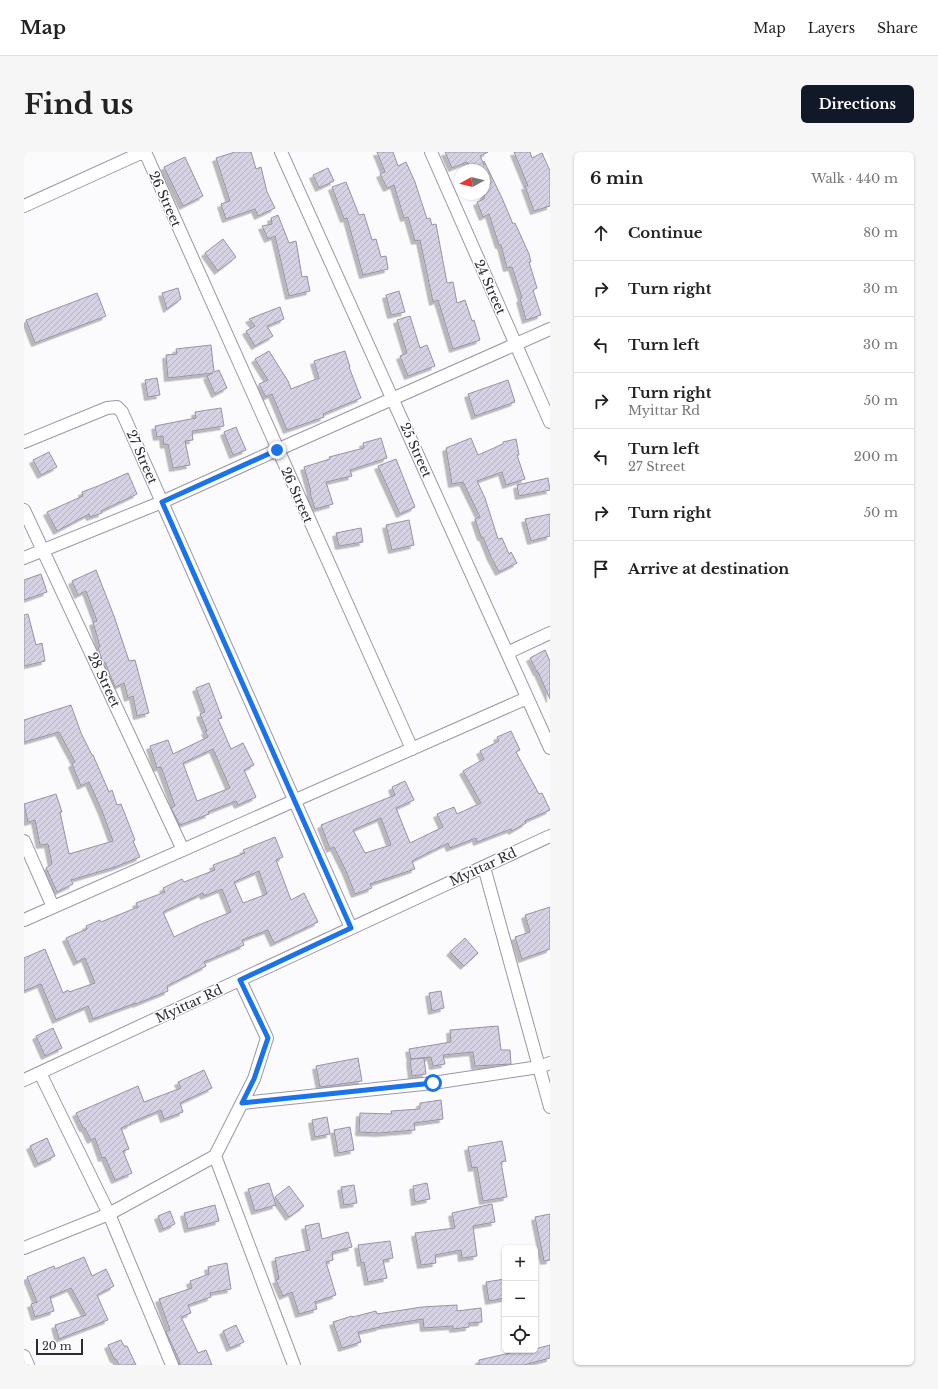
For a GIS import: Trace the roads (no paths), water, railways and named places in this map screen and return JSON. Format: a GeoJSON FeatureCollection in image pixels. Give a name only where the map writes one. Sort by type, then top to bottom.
{"type":"FeatureCollection","features":[{"type":"Feature","properties":{"kind":"street"},"geometry":{"type":"LineString","coordinates":[[24,206],[144,152]]}},
{"type":"Feature","properties":{"kind":"street","name":"26 Street"},"geometry":{"type":"LineString","coordinates":[[144,152],[412,749]]}},
{"type":"Feature","properties":{"kind":"street","name":"25 Street"},"geometry":{"type":"LineString","coordinates":[[281,152],[550,748]]}},
{"type":"Feature","properties":{"kind":"street","name":"24 Street"},"geometry":{"type":"LineString","coordinates":[[431,152],[550,422]]}},
{"type":"Feature","properties":{"kind":"street"},"geometry":{"type":"LineString","coordinates":[[24,558],[162,502],[550,329]]}},
{"type":"Feature","properties":{"kind":"street","name":"27 Street"},"geometry":{"type":"LineString","coordinates":[[24,442],[107,408],[117,407],[122,412],[351,928]]}},
{"type":"Feature","properties":{"kind":"street","name":"28 Street"},"geometry":{"type":"LineString","coordinates":[[24,510],[183,850]]}},
{"type":"Feature","properties":{"kind":"street"},"geometry":{"type":"LineString","coordinates":[[507,653],[550,633]]}},
{"type":"Feature","properties":{"kind":"street"},"geometry":{"type":"LineString","coordinates":[[24,920],[528,698]]}},
{"type":"Feature","properties":{"kind":"street","name":"Myittar Rd"},"geometry":{"type":"LineString","coordinates":[[24,1080],[550,836]]}},
{"type":"Feature","properties":{"kind":"street"},"geometry":{"type":"LineString","coordinates":[[24,841],[53,907]]}},
{"type":"Feature","properties":{"kind":"street"},"geometry":{"type":"LineString","coordinates":[[484,867],[544,1065],[550,1107]]}},
{"type":"Feature","properties":{"kind":"street"},"geometry":{"type":"LineString","coordinates":[[24,1248],[109,1214],[215,1156],[254,1079],[268,1038],[240,980]]}},
{"type":"Feature","properties":{"kind":"street"},"geometry":{"type":"LineString","coordinates":[[242,1103],[433,1083],[544,1065]]}},
{"type":"Feature","properties":{"kind":"street"},"geometry":{"type":"LineString","coordinates":[[40,1073],[109,1214],[172,1365]]}},
{"type":"Feature","properties":{"kind":"street"},"geometry":{"type":"LineString","coordinates":[[215,1156],[294,1365]]}},
{"type":"Feature","properties":{"kind":"street"},"geometry":{"type":"LineString","coordinates":[[24,1356],[28,1365]]}}]}
